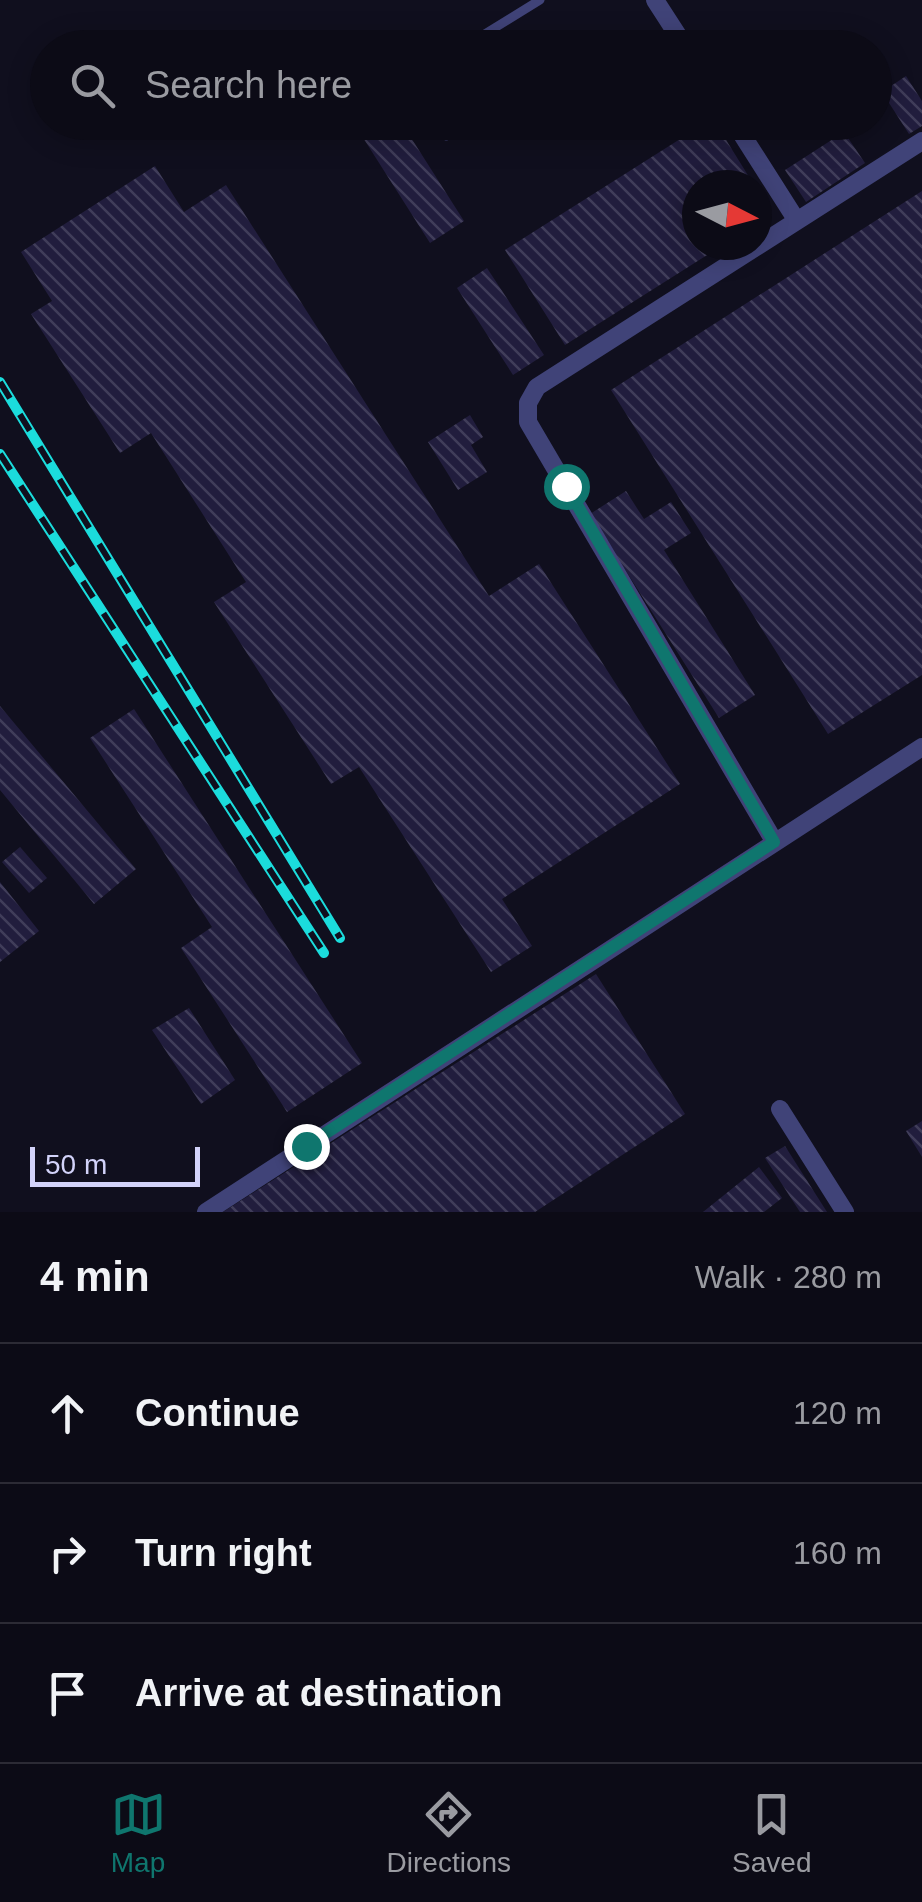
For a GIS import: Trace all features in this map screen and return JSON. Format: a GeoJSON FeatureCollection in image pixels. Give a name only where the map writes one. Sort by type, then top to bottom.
{"type":"FeatureCollection","features":[{"type":"Feature","properties":{"kind":"street"},"geometry":{"type":"LineString","coordinates":[[655,0],[674,30]]}},
{"type":"Feature","properties":{"kind":"street"},"geometry":{"type":"LineString","coordinates":[[745,140],[797,221]]}},
{"type":"Feature","properties":{"kind":"street"},"geometry":{"type":"LineString","coordinates":[[774,842],[528,422],[526,412],[537,387],[922,141]]}},
{"type":"Feature","properties":{"kind":"street"},"geometry":{"type":"LineString","coordinates":[[206,1212],[922,746]]}},
{"type":"Feature","properties":{"kind":"street"},"geometry":{"type":"LineString","coordinates":[[780,1109],[845,1212]]}},
{"type":"Feature","properties":{"kind":"lane"},"geometry":{"type":"LineString","coordinates":[[491,30],[540,0]]}},
{"type":"Feature","properties":{"kind":"building"},"geometry":{"type":"Polygon","coordinates":[[[906,76],[922,101],[922,126],[909,134],[892,108],[892,85],[906,76]]]}},
{"type":"Feature","properties":{"kind":"building"},"geometry":{"type":"Polygon","coordinates":[[[364,140],[412,140],[464,221],[430,243],[364,140]]]}},
{"type":"Feature","properties":{"kind":"building"},"geometry":{"type":"Polygon","coordinates":[[[679,140],[726,140],[745,170],[682,170],[682,260],[699,260],[565,345],[505,250],[679,140]]]}},
{"type":"Feature","properties":{"kind":"building"},"geometry":{"type":"Polygon","coordinates":[[[832,140],[849,140],[865,163],[806,202],[785,170],[832,140]]]}},
{"type":"Feature","properties":{"kind":"building"},"geometry":{"type":"Polygon","coordinates":[[[155,166],[184,212],[226,185],[489,596],[539,564],[680,784],[502,899],[532,946],[491,972],[359,767],[331,784],[214,602],[246,582],[151,433],[120,453],[31,314],[52,301],[21,252],[155,166]]]}},
{"type":"Feature","properties":{"kind":"building"},"geometry":{"type":"Polygon","coordinates":[[[922,191],[922,675],[828,734],[611,390],[922,191]]]}},
{"type":"Feature","properties":{"kind":"building"},"geometry":{"type":"Polygon","coordinates":[[[487,268],[544,355],[513,375],[457,288],[487,268]]]}},
{"type":"Feature","properties":{"kind":"building"},"geometry":{"type":"Polygon","coordinates":[[[470,415],[483,437],[471,445],[487,472],[458,490],[428,442],[470,415]]]}},
{"type":"Feature","properties":{"kind":"building"},"geometry":{"type":"Polygon","coordinates":[[[626,491],[644,519],[671,502],[691,533],[664,550],[755,695],[719,718],[590,514],[626,491]]]}},
{"type":"Feature","properties":{"kind":"building"},"geometry":{"type":"Polygon","coordinates":[[[0,706],[136,869],[94,904],[0,790],[0,706]]]}},
{"type":"Feature","properties":{"kind":"building"},"geometry":{"type":"Polygon","coordinates":[[[134,709],[362,1063],[287,1112],[181,948],[212,927],[90,738],[134,709]]]}},
{"type":"Feature","properties":{"kind":"building"},"geometry":{"type":"Polygon","coordinates":[[[20,847],[47,878],[29,893],[2,862],[20,847]]]}},
{"type":"Feature","properties":{"kind":"building"},"geometry":{"type":"Polygon","coordinates":[[[0,882],[39,931],[0,962],[0,882]]]}},
{"type":"Feature","properties":{"kind":"building"},"geometry":{"type":"Polygon","coordinates":[[[596,974],[685,1114],[535,1212],[223,1212],[596,974]]]}},
{"type":"Feature","properties":{"kind":"building"},"geometry":{"type":"Polygon","coordinates":[[[189,1008],[235,1080],[201,1104],[152,1030],[189,1008]]]}},
{"type":"Feature","properties":{"kind":"building"},"geometry":{"type":"Polygon","coordinates":[[[922,1121],[922,1157],[906,1131],[922,1121]]]}},
{"type":"Feature","properties":{"kind":"building"},"geometry":{"type":"Polygon","coordinates":[[[785,1146],[827,1212],[800,1212],[765,1158],[785,1146]]]}},
{"type":"Feature","properties":{"kind":"building"},"geometry":{"type":"Polygon","coordinates":[[[759,1167],[782,1198],[764,1212],[703,1212],[759,1167]]]}},
{"type":"Feature","properties":{"kind":"railway"},"geometry":{"type":"LineString","coordinates":[[0,382],[340,938]]}},
{"type":"Feature","properties":{"kind":"railway"},"geometry":{"type":"LineString","coordinates":[[0,454],[324,953]]}},
{"type":"Feature","properties":{"kind":"route"},"geometry":{"type":"LineString","coordinates":[[306,1146],[774,842],[566,486]]}}]}
